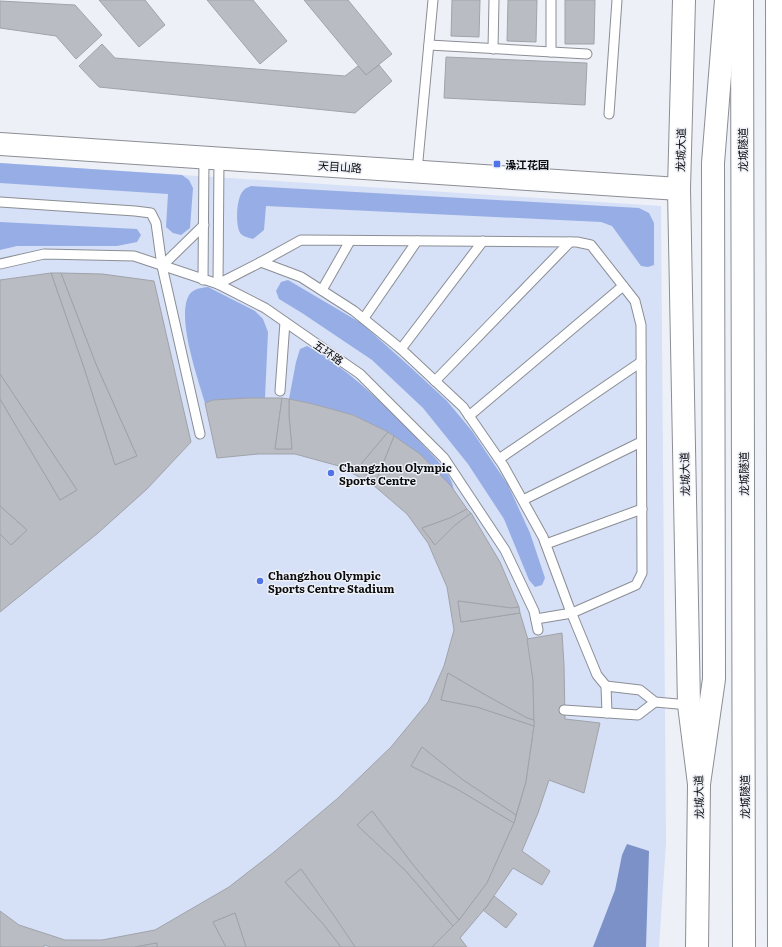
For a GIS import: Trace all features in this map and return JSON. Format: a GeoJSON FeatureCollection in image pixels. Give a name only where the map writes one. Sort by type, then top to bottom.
{"type":"FeatureCollection","features":[{"type":"Feature","properties":{"kind":"main road","name":"龙城大道"},"geometry":{"type":"LineString","coordinates":[[684,0],[679,189],[689,705],[699,784],[698,944]]}},
{"type":"Feature","properties":{"kind":"main road"},"geometry":{"type":"LineString","coordinates":[[699,784],[714,679],[713,163],[726,0]]}},
{"type":"Feature","properties":{"kind":"main road","name":"龙城隧道"},"geometry":{"type":"LineString","coordinates":[[742,0],[744,947]]}},
{"type":"Feature","properties":{"kind":"main road"},"geometry":{"type":"LineString","coordinates":[[777,0],[779,947]]}},
{"type":"Feature","properties":{"kind":"main road","name":"天目山路"},"geometry":{"type":"LineString","coordinates":[[0,144],[679,189]]}},
{"type":"Feature","properties":{"kind":"lane"},"geometry":{"type":"LineString","coordinates":[[416,171],[433,0]]}},
{"type":"Feature","properties":{"kind":"lane"},"geometry":{"type":"LineString","coordinates":[[493,49],[494,0]]}},
{"type":"Feature","properties":{"kind":"lane"},"geometry":{"type":"LineString","coordinates":[[551,0],[551,52]]}},
{"type":"Feature","properties":{"kind":"lane"},"geometry":{"type":"LineString","coordinates":[[609,114],[617,0]]}},
{"type":"Feature","properties":{"kind":"lane"},"geometry":{"type":"LineString","coordinates":[[429,45],[587,54]]}},
{"type":"Feature","properties":{"kind":"lane"},"geometry":{"type":"LineString","coordinates":[[203,280],[204,225],[212,158]]}},
{"type":"Feature","properties":{"kind":"lane"},"geometry":{"type":"LineString","coordinates":[[212,158],[218,284],[301,240],[577,242],[591,244],[635,301],[641,325],[642,572],[636,584],[572,613],[536,619]]}},
{"type":"Feature","properties":{"kind":"lane"},"geometry":{"type":"LineString","coordinates":[[0,202],[151,213],[156,223],[162,266],[200,434]]}},
{"type":"Feature","properties":{"kind":"lane"},"geometry":{"type":"LineString","coordinates":[[162,266],[204,225]]}},
{"type":"Feature","properties":{"kind":"lane"},"geometry":{"type":"LineString","coordinates":[[322,290],[350,241]]}},
{"type":"Feature","properties":{"kind":"lane"},"geometry":{"type":"LineString","coordinates":[[364,318],[417,241]]}},
{"type":"Feature","properties":{"kind":"lane"},"geometry":{"type":"LineString","coordinates":[[401,349],[483,241]]}},
{"type":"Feature","properties":{"kind":"lane"},"geometry":{"type":"LineString","coordinates":[[435,381],[570,242]]}},
{"type":"Feature","properties":{"kind":"lane","name":"五环路"},"geometry":{"type":"LineString","coordinates":[[0,264],[44,254],[134,256],[218,284],[265,308],[360,374],[444,458],[505,550],[534,611],[538,630]]}},
{"type":"Feature","properties":{"kind":"lane"},"geometry":{"type":"LineString","coordinates":[[261,262],[301,277],[354,310],[401,349],[463,407],[499,459],[544,537],[572,613],[598,675],[606,686],[607,712]]}},
{"type":"Feature","properties":{"kind":"lane"},"geometry":{"type":"LineString","coordinates":[[469,416],[623,286]]}},
{"type":"Feature","properties":{"kind":"lane"},"geometry":{"type":"LineString","coordinates":[[280,391],[285,322]]}},
{"type":"Feature","properties":{"kind":"lane"},"geometry":{"type":"LineString","coordinates":[[499,459],[641,362]]}},
{"type":"Feature","properties":{"kind":"lane"},"geometry":{"type":"LineString","coordinates":[[523,500],[641,442]]}},
{"type":"Feature","properties":{"kind":"lane"},"geometry":{"type":"LineString","coordinates":[[546,544],[642,509]]}},
{"type":"Feature","properties":{"kind":"lane"},"geometry":{"type":"LineString","coordinates":[[606,686],[640,690],[655,702],[689,705]]}},
{"type":"Feature","properties":{"kind":"lane"},"geometry":{"type":"LineString","coordinates":[[564,710],[638,715],[655,702]]}},
{"type":"Feature","properties":{"kind":"shaded area","name":"Changzhou Olympic Sports Centre"},"geometry":{"type":"Polygon","coordinates":[[[0,163],[661,206],[666,842],[659,947],[0,947],[0,163]]]}},
{"type":"Feature","properties":{"kind":"shaded area"},"geometry":{"type":"Polygon","coordinates":[[[0,163],[182,175],[189,180],[193,188],[190,228],[181,235],[173,233],[166,227],[168,194],[0,183],[0,163]]]}},
{"type":"Feature","properties":{"kind":"shaded area"},"geometry":{"type":"Polygon","coordinates":[[[251,186],[639,208],[649,213],[654,223],[654,265],[648,267],[641,266],[612,226],[601,222],[266,206],[264,230],[253,239],[245,237],[241,234],[237,220],[238,206],[241,195],[245,189],[251,186]]]}},
{"type":"Feature","properties":{"kind":"shaded area"},"geometry":{"type":"Polygon","coordinates":[[[0,222],[137,229],[141,235],[137,242],[117,246],[17,246],[0,250],[0,222]]]}},
{"type":"Feature","properties":{"kind":"shaded area"},"geometry":{"type":"Polygon","coordinates":[[[288,280],[361,323],[447,401],[472,431],[508,485],[530,533],[545,578],[542,585],[535,587],[529,580],[504,519],[468,464],[423,408],[372,360],[279,299],[276,291],[281,282],[288,280]]]}},
{"type":"Feature","properties":{"kind":"shaded area"},"geometry":{"type":"Polygon","coordinates":[[[208,287],[255,311],[263,319],[268,332],[265,398],[213,400],[205,403],[193,364],[185,318],[186,305],[189,295],[195,290],[208,287]]]}},
{"type":"Feature","properties":{"kind":"shaded area"},"geometry":{"type":"Polygon","coordinates":[[[307,346],[338,366],[371,393],[392,413],[442,466],[453,484],[454,491],[420,454],[388,432],[353,415],[289,399],[300,349],[307,346]]]}},
{"type":"Feature","properties":{"kind":"shaded area"},"geometry":{"type":"Polygon","coordinates":[[[627,844],[649,851],[646,947],[593,947],[615,890],[622,855],[627,844]]]}},
{"type":"Feature","properties":{"kind":"building"},"geometry":{"type":"Polygon","coordinates":[[[99,0],[145,0],[165,25],[139,47],[99,0]]]}},
{"type":"Feature","properties":{"kind":"building"},"geometry":{"type":"Polygon","coordinates":[[[207,0],[253,0],[287,41],[260,64],[207,0]]]}},
{"type":"Feature","properties":{"kind":"building"},"geometry":{"type":"Polygon","coordinates":[[[304,0],[348,0],[392,54],[366,75],[304,0]]]}},
{"type":"Feature","properties":{"kind":"building"},"geometry":{"type":"Polygon","coordinates":[[[452,0],[480,0],[479,37],[451,36],[452,0]]]}},
{"type":"Feature","properties":{"kind":"building"},"geometry":{"type":"Polygon","coordinates":[[[508,0],[537,0],[536,42],[507,41],[508,0]]]}},
{"type":"Feature","properties":{"kind":"building"},"geometry":{"type":"Polygon","coordinates":[[[565,0],[595,0],[594,44],[565,44],[565,0]]]}},
{"type":"Feature","properties":{"kind":"building"},"geometry":{"type":"Polygon","coordinates":[[[0,1],[75,5],[102,35],[76,59],[56,36],[0,28],[0,1]]]}},
{"type":"Feature","properties":{"kind":"building"},"geometry":{"type":"Polygon","coordinates":[[[102,44],[115,58],[345,76],[358,66],[366,75],[379,65],[392,81],[355,113],[99,87],[79,66],[102,44]]]}},
{"type":"Feature","properties":{"kind":"building"},"geometry":{"type":"Polygon","coordinates":[[[446,57],[587,63],[585,105],[444,98],[446,57]]]}},
{"type":"Feature","properties":{"kind":"building"},"geometry":{"type":"Polygon","coordinates":[[[51,273],[61,273],[96,364],[137,456],[115,465],[84,368],[51,273]]]}},
{"type":"Feature","properties":{"kind":"building"},"geometry":{"type":"Polygon","coordinates":[[[51,273],[84,368],[115,465],[137,456],[96,364],[61,273],[102,274],[154,281],[191,442],[147,489],[98,533],[0,612],[0,534],[11,545],[27,530],[0,506],[0,399],[60,500],[77,490],[0,374],[0,280],[51,273]]]}},
{"type":"Feature","properties":{"kind":"building"},"geometry":{"type":"Polygon","coordinates":[[[0,374],[77,490],[60,500],[0,399],[0,374]]]}},
{"type":"Feature","properties":{"kind":"building"},"geometry":{"type":"Polygon","coordinates":[[[282,398],[275,449],[292,449],[289,399],[353,415],[388,432],[357,469],[376,481],[394,436],[420,454],[451,486],[467,509],[450,518],[422,528],[435,545],[455,525],[471,513],[500,562],[519,607],[511,608],[458,601],[461,622],[520,613],[529,643],[533,680],[534,720],[527,718],[448,673],[441,700],[477,707],[534,726],[526,782],[516,815],[463,780],[422,747],[411,766],[457,789],[514,823],[487,883],[459,920],[414,866],[372,811],[357,825],[406,871],[453,926],[432,947],[355,947],[301,869],[285,882],[324,925],[341,947],[246,947],[235,913],[213,922],[226,947],[157,947],[157,943],[135,947],[51,947],[44,945],[44,947],[0,947],[0,911],[19,925],[65,940],[102,940],[155,930],[229,887],[274,852],[338,798],[391,747],[428,702],[444,666],[454,630],[447,587],[428,543],[407,514],[372,484],[339,466],[295,454],[258,454],[217,458],[205,403],[213,400],[282,398]]]}},
{"type":"Feature","properties":{"kind":"building"},"geometry":{"type":"Polygon","coordinates":[[[282,398],[289,399],[292,449],[275,449],[282,398]]]}},
{"type":"Feature","properties":{"kind":"building"},"geometry":{"type":"Polygon","coordinates":[[[388,432],[394,436],[376,481],[357,469],[388,432]]]}},
{"type":"Feature","properties":{"kind":"building"},"geometry":{"type":"Polygon","coordinates":[[[0,506],[27,530],[11,545],[0,534],[0,506]]]}},
{"type":"Feature","properties":{"kind":"building"},"geometry":{"type":"Polygon","coordinates":[[[467,509],[471,513],[455,525],[435,545],[422,528],[450,518],[467,509]]]}},
{"type":"Feature","properties":{"kind":"building"},"geometry":{"type":"Polygon","coordinates":[[[458,601],[511,608],[519,607],[520,613],[461,622],[458,601]]]}},
{"type":"Feature","properties":{"kind":"building"},"geometry":{"type":"Polygon","coordinates":[[[562,633],[565,719],[600,723],[584,793],[549,780],[538,813],[522,851],[550,871],[542,885],[513,868],[487,906],[460,938],[467,947],[432,947],[459,920],[487,883],[514,823],[526,782],[534,726],[533,680],[527,639],[562,633]]]}},
{"type":"Feature","properties":{"kind":"building"},"geometry":{"type":"Polygon","coordinates":[[[448,673],[527,718],[534,720],[534,726],[477,707],[441,700],[448,673]]]}},
{"type":"Feature","properties":{"kind":"building"},"geometry":{"type":"Polygon","coordinates":[[[422,747],[463,780],[516,815],[514,823],[457,789],[411,766],[422,747]]]}},
{"type":"Feature","properties":{"kind":"building"},"geometry":{"type":"Polygon","coordinates":[[[372,811],[414,866],[459,920],[453,926],[406,871],[357,825],[372,811]]]}},
{"type":"Feature","properties":{"kind":"building"},"geometry":{"type":"Polygon","coordinates":[[[301,869],[355,947],[341,947],[324,925],[285,882],[301,869]]]}},
{"type":"Feature","properties":{"kind":"building"},"geometry":{"type":"Polygon","coordinates":[[[494,896],[517,914],[506,928],[483,910],[494,896]]]}},
{"type":"Feature","properties":{"kind":"building"},"geometry":{"type":"Polygon","coordinates":[[[235,913],[246,947],[226,947],[213,922],[235,913]]]}},
{"type":"Feature","properties":{"kind":"building"},"geometry":{"type":"Polygon","coordinates":[[[157,943],[157,947],[135,947],[157,943]]]}},
{"type":"Feature","properties":{"kind":"place","name":"澡江花园"},"geometry":{"type":"Point","coordinates":[497,164]}},
{"type":"Feature","properties":{"kind":"place","name":"Changzhou Olympic Sports Centre"},"geometry":{"type":"Point","coordinates":[331,473]}},
{"type":"Feature","properties":{"kind":"place","name":"Changzhou Olympic Sports Centre Stadium"},"geometry":{"type":"Point","coordinates":[260,581]}}]}
